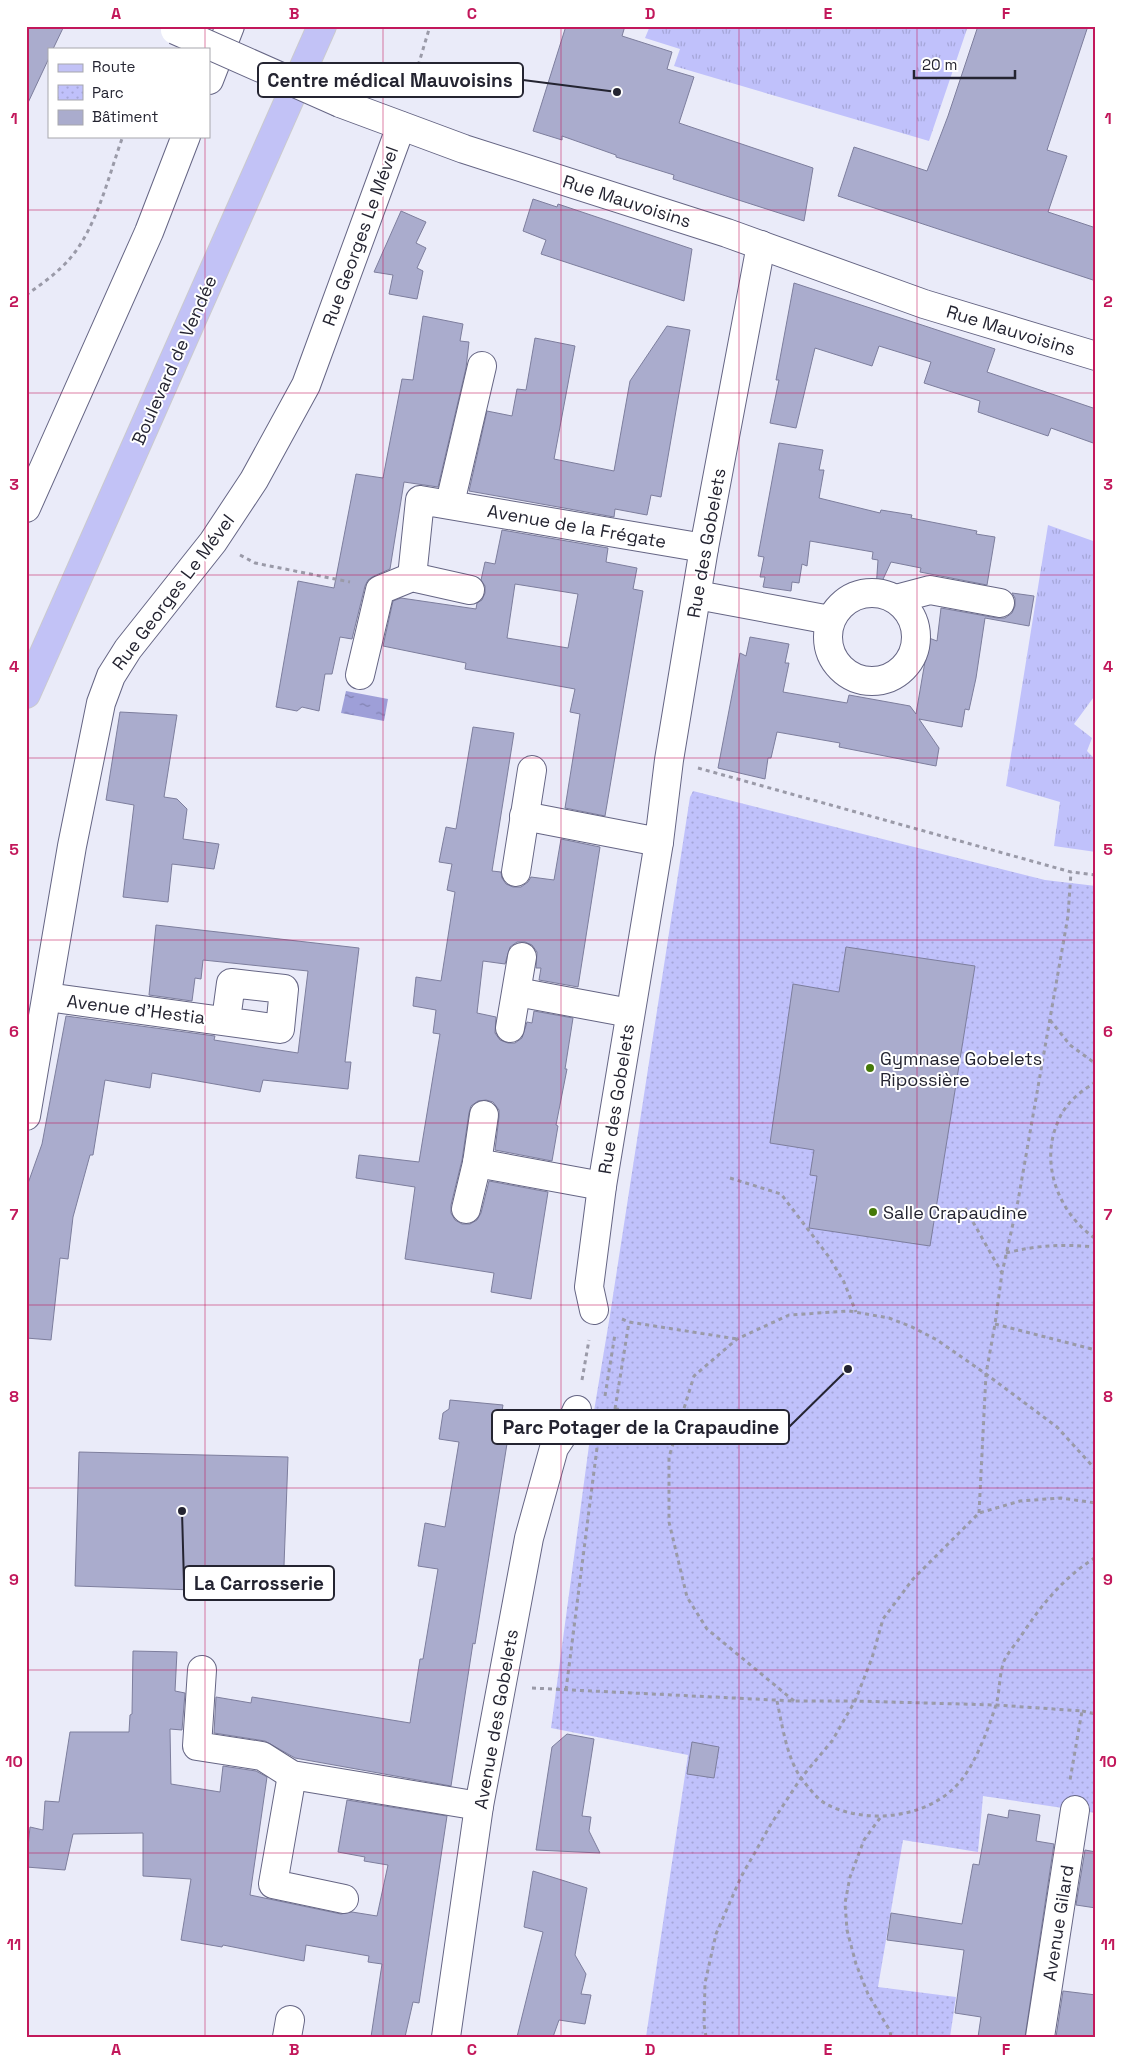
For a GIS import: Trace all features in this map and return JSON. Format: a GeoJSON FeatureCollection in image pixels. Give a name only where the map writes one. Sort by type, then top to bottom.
{"type":"FeatureCollection","features":[{"type":"Feature","properties":{"kind":"main road","name":"Boulevard de Vendée"},"geometry":{"type":"LineString","coordinates":[[26,694],[322,26]]}},
{"type":"Feature","properties":{"kind":"street"},"geometry":{"type":"LineString","coordinates":[[210,77],[230,26]]}},
{"type":"Feature","properties":{"kind":"street","name":"Rue Mauvoisins"},"geometry":{"type":"LineString","coordinates":[[170,28],[340,103],[464,149],[761,245],[924,304],[1096,356]]}},
{"type":"Feature","properties":{"kind":"street","name":"Rue Georges Le Mével"},"geometry":{"type":"LineString","coordinates":[[26,1116],[72,846],[101,703],[111,676],[128,649],[214,542],[254,480],[306,385],[401,126]]}},
{"type":"Feature","properties":{"kind":"street"},"geometry":{"type":"LineString","coordinates":[[26,508],[149,232],[185,138]]}},
{"type":"Feature","properties":{"kind":"street","name":"Rue des Gobelets"},"geometry":{"type":"LineString","coordinates":[[599,1308],[602,1186],[659,842],[669,760],[704,548],[761,245]]}},
{"type":"Feature","properties":{"kind":"street"},"geometry":{"type":"LineString","coordinates":[[450,504],[482,366]]}},
{"type":"Feature","properties":{"kind":"street","name":"Avenue de la Frégate"},"geometry":{"type":"LineString","coordinates":[[412,577],[420,500],[704,548]]}},
{"type":"Feature","properties":{"kind":"street"},"geometry":{"type":"LineString","coordinates":[[360,675],[380,590],[412,577],[470,590]]}},
{"type":"Feature","properties":{"kind":"street"},"geometry":{"type":"LineString","coordinates":[[896,598],[910,616],[918,637],[914,655],[905,669],[891,678],[875,682],[857,679],[845,672],[832,656],[828,640],[830,620],[841,605],[853,597],[874,592],[896,598],[930,590],[1000,603]]}},
{"type":"Feature","properties":{"kind":"street"},"geometry":{"type":"LineString","coordinates":[[697,595],[830,620]]}},
{"type":"Feature","properties":{"kind":"street"},"geometry":{"type":"LineString","coordinates":[[516,872],[532,770]]}},
{"type":"Feature","properties":{"kind":"street"},"geometry":{"type":"LineString","coordinates":[[524,816],[659,842]]}},
{"type":"Feature","properties":{"kind":"street"},"geometry":{"type":"LineString","coordinates":[[510,1028],[522,957]]}},
{"type":"Feature","properties":{"kind":"street","name":"Rue des Gobelets"},"geometry":{"type":"LineString","coordinates":[[517,992],[630,1013]]}},
{"type":"Feature","properties":{"kind":"street","name":"Avenue d'Hestia"},"geometry":{"type":"LineString","coordinates":[[47,997],[226,1020]]}},
{"type":"Feature","properties":{"kind":"street"},"geometry":{"type":"LineString","coordinates":[[466,1209],[477,1163],[484,1115]]}},
{"type":"Feature","properties":{"kind":"street","name":"Rue des Gobelets"},"geometry":{"type":"LineString","coordinates":[[477,1163],[602,1186]]}},
{"type":"Feature","properties":{"kind":"street","name":"Avenue des Gobelets"},"geometry":{"type":"LineString","coordinates":[[446,2037],[479,1806],[529,1538],[554,1448],[574,1416]]}},
{"type":"Feature","properties":{"kind":"street"},"geometry":{"type":"LineString","coordinates":[[202,1670],[197,1746],[262,1756],[292,1775],[479,1806]]}},
{"type":"Feature","properties":{"kind":"street"},"geometry":{"type":"LineString","coordinates":[[292,1775],[273,1884],[344,1899]]}},
{"type":"Feature","properties":{"kind":"street","name":"Avenue Gilard"},"geometry":{"type":"LineString","coordinates":[[1040,2037],[1075,1810]]}},
{"type":"Feature","properties":{"kind":"path"},"geometry":{"type":"LineString","coordinates":[[401,126],[430,26]]}},
{"type":"Feature","properties":{"kind":"path"},"geometry":{"type":"LineString","coordinates":[[26,296],[46,282],[72,256],[84,238],[122,138]]}},
{"type":"Feature","properties":{"kind":"path"},"geometry":{"type":"LineString","coordinates":[[214,542],[255,563],[335,578],[380,590]]}},
{"type":"Feature","properties":{"kind":"path"},"geometry":{"type":"LineString","coordinates":[[669,760],[1071,872],[1096,875]]}},
{"type":"Feature","properties":{"kind":"path"},"geometry":{"type":"LineString","coordinates":[[979,1513],[986,1374],[1002,1273],[1068,916],[1071,872]]}},
{"type":"Feature","properties":{"kind":"path"},"geometry":{"type":"LineString","coordinates":[[1049,1019],[1070,1045],[1096,1064]]}},
{"type":"Feature","properties":{"kind":"path"},"geometry":{"type":"LineString","coordinates":[[1096,1082],[1083,1090],[1063,1110],[1053,1134],[1050,1158],[1054,1184],[1067,1210],[1087,1233],[1096,1239]]}},
{"type":"Feature","properties":{"kind":"path"},"geometry":{"type":"LineString","coordinates":[[730,1178],[781,1194],[829,1257],[844,1282],[856,1313]]}},
{"type":"Feature","properties":{"kind":"path"},"geometry":{"type":"LineString","coordinates":[[965,1208],[1002,1273]]}},
{"type":"Feature","properties":{"kind":"path"},"geometry":{"type":"LineString","coordinates":[[1006,1253],[1029,1247],[1063,1244],[1096,1247]]}},
{"type":"Feature","properties":{"kind":"path"},"geometry":{"type":"LineString","coordinates":[[599,1308],[629,1322],[737,1339]]}},
{"type":"Feature","properties":{"kind":"path"},"geometry":{"type":"LineString","coordinates":[[599,1308],[615,1335],[604,1399]]}},
{"type":"Feature","properties":{"kind":"path"},"geometry":{"type":"LineString","coordinates":[[599,1308],[574,1416],[592,1423],[615,1409],[652,1416],[678,1427]]}},
{"type":"Feature","properties":{"kind":"path"},"geometry":{"type":"LineString","coordinates":[[794,1701],[706,1629],[687,1597],[669,1522],[670,1457],[694,1376],[737,1339],[789,1315],[856,1313],[889,1318],[937,1340],[1057,1426],[1096,1470]]}},
{"type":"Feature","properties":{"kind":"path"},"geometry":{"type":"LineString","coordinates":[[615,1409],[629,1322]]}},
{"type":"Feature","properties":{"kind":"path"},"geometry":{"type":"LineString","coordinates":[[995,1324],[1096,1350]]}},
{"type":"Feature","properties":{"kind":"path"},"geometry":{"type":"LineString","coordinates":[[566,1690],[599,1437]]}},
{"type":"Feature","properties":{"kind":"path"},"geometry":{"type":"LineString","coordinates":[[706,2037],[704,2024],[705,1983],[716,1934],[741,1877],[771,1824],[801,1778],[832,1741],[855,1701],[872,1658],[884,1619],[914,1579],[979,1513],[1020,1501],[1061,1498],[1096,1503]]}},
{"type":"Feature","properties":{"kind":"path"},"geometry":{"type":"LineString","coordinates":[[777,1700],[786,1744],[801,1778],[824,1803],[852,1814],[881,1817],[918,1810],[942,1797],[962,1778],[976,1755],[996,1705],[1004,1661],[1043,1603],[1063,1582],[1096,1557]]}},
{"type":"Feature","properties":{"kind":"path"},"geometry":{"type":"LineString","coordinates":[[557,1689],[794,1701],[996,1705],[1082,1711],[1096,1714]]}},
{"type":"Feature","properties":{"kind":"path"},"geometry":{"type":"LineString","coordinates":[[1075,1810],[1068,1786],[1082,1711]]}},
{"type":"Feature","properties":{"kind":"path"},"geometry":{"type":"LineString","coordinates":[[881,1817],[864,1840],[850,1877],[845,1903],[847,1930],[856,1964],[868,1994],[890,2031],[891,2037]]}},
{"type":"Feature","properties":{"kind":"green space"},"geometry":{"type":"Polygon","coordinates":[[[650,26],[968,26],[929,141],[674,66],[680,49],[645,38],[650,26]]]}},
{"type":"Feature","properties":{"kind":"green space"},"geometry":{"type":"Polygon","coordinates":[[[1048,525],[1096,542],[1096,694],[1074,724],[1092,738],[1087,751],[1096,760],[1096,852],[1054,846],[1060,802],[1006,786],[1048,525]]]}},
{"type":"Feature","properties":{"kind":"green space"},"geometry":{"type":"Polygon","coordinates":[[[693,791],[1045,880],[1096,886],[1096,1813],[983,1796],[978,1852],[903,1840],[878,1987],[956,1997],[950,2037],[646,2037],[688,1755],[551,1728],[592,1423],[690,797],[693,791]]]}},
{"type":"Feature","properties":{"kind":"water"},"geometry":{"type":"Polygon","coordinates":[[[346,691],[388,699],[384,721],[341,713],[346,691]]]}},
{"type":"Feature","properties":{"kind":"building"},"geometry":{"type":"Polygon","coordinates":[[[26,26],[64,26],[53,48],[48,48],[48,60],[26,107],[26,26]]]}},
{"type":"Feature","properties":{"kind":"building"},"geometry":{"type":"Polygon","coordinates":[[[566,26],[625,26],[622,36],[672,52],[667,69],[694,77],[679,123],[813,168],[804,221],[673,179],[674,175],[616,157],[616,155],[562,136],[562,140],[533,131],[566,26]]]}},
{"type":"Feature","properties":{"kind":"building"},"geometry":{"type":"Polygon","coordinates":[[[978,26],[1088,26],[1047,150],[1067,156],[1048,212],[1096,228],[1096,281],[838,196],[854,147],[927,171],[948,116],[978,26]]]}},
{"type":"Feature","properties":{"kind":"building"},"geometry":{"type":"Polygon","coordinates":[[[533,199],[557,207],[558,204],[692,249],[684,301],[541,254],[546,240],[523,231],[533,199]]]}},
{"type":"Feature","properties":{"kind":"building"},"geometry":{"type":"Polygon","coordinates":[[[401,211],[426,222],[416,243],[426,248],[417,268],[423,271],[417,299],[389,294],[393,275],[374,272],[401,211]]]}},
{"type":"Feature","properties":{"kind":"building"},"geometry":{"type":"Polygon","coordinates":[[[794,283],[995,349],[987,372],[1096,409],[1096,444],[1051,428],[1048,436],[978,412],[980,401],[924,383],[931,362],[879,346],[872,366],[815,348],[796,428],[770,423],[779,380],[776,380],[794,283]]]}},
{"type":"Feature","properties":{"kind":"building"},"geometry":{"type":"Polygon","coordinates":[[[423,316],[463,324],[460,341],[469,342],[466,368],[438,487],[404,482],[390,569],[368,580],[365,586],[352,639],[340,637],[332,674],[325,674],[319,711],[302,707],[297,711],[276,707],[298,581],[334,588],[356,474],[383,478],[402,379],[413,380],[423,316]]]}},
{"type":"Feature","properties":{"kind":"building"},"geometry":{"type":"Polygon","coordinates":[[[667,326],[690,330],[661,497],[651,495],[647,515],[615,509],[614,517],[469,491],[487,411],[512,416],[517,389],[526,390],[535,338],[575,346],[554,459],[614,471],[630,381],[667,326]]]}},
{"type":"Feature","properties":{"kind":"building"},"geometry":{"type":"Polygon","coordinates":[[[779,443],[823,450],[819,470],[824,470],[819,498],[880,513],[881,510],[912,515],[911,518],[977,531],[976,534],[995,537],[987,585],[920,572],[921,568],[891,562],[878,590],[876,589],[878,560],[872,559],[873,552],[810,541],[807,566],[802,564],[799,583],[792,582],[791,591],[763,587],[765,577],[760,577],[764,557],[758,556],[779,443]]]}},
{"type":"Feature","properties":{"kind":"building"},"geometry":{"type":"Polygon","coordinates":[[[502,530],[608,548],[606,562],[637,568],[633,589],[643,591],[605,816],[565,808],[580,714],[570,712],[575,689],[465,669],[466,663],[383,646],[393,601],[401,598],[476,609],[477,603],[482,600],[485,593],[485,586],[481,580],[485,562],[495,564],[502,530]],[[515,584],[507,638],[568,648],[578,594],[515,584]]]}},
{"type":"Feature","properties":{"kind":"building"},"geometry":{"type":"Polygon","coordinates":[[[1012,593],[1034,596],[1029,626],[985,618],[976,678],[969,710],[965,709],[962,727],[919,719],[939,748],[936,766],[839,747],[840,743],[777,732],[771,758],[768,758],[765,779],[718,768],[740,653],[746,656],[750,637],[789,644],[785,663],[789,663],[783,692],[847,703],[849,695],[910,706],[916,714],[929,638],[937,641],[941,608],[1005,618],[1012,613],[1015,606],[1015,598],[1012,593]]]}},
{"type":"Feature","properties":{"kind":"building"},"geometry":{"type":"Polygon","coordinates":[[[120,712],[177,715],[164,797],[177,799],[187,809],[183,839],[219,844],[214,869],[172,864],[168,902],[123,897],[134,805],[106,800],[120,712]]]}},
{"type":"Feature","properties":{"kind":"building"},"geometry":{"type":"Polygon","coordinates":[[[473,727],[514,733],[492,871],[501,872],[506,884],[513,887],[521,887],[531,877],[554,880],[561,839],[600,847],[578,987],[539,980],[541,968],[536,968],[537,952],[532,945],[525,942],[517,942],[510,947],[505,964],[483,961],[477,1013],[496,1017],[495,1033],[500,1040],[515,1043],[522,1038],[527,1022],[532,1023],[534,1011],[573,1018],[552,1161],[495,1150],[499,1110],[493,1102],[486,1100],[478,1101],[471,1106],[469,1113],[462,1160],[451,1205],[451,1213],[455,1220],[462,1224],[470,1224],[477,1220],[481,1213],[489,1181],[548,1192],[531,1299],[491,1292],[494,1273],[405,1259],[415,1187],[356,1178],[359,1155],[419,1162],[440,1034],[433,1033],[436,1010],[413,1006],[416,977],[441,981],[455,892],[447,890],[452,864],[439,862],[446,827],[456,829],[473,727]]]}},
{"type":"Feature","properties":{"kind":"building"},"geometry":{"type":"Polygon","coordinates":[[[156,925],[359,948],[345,1062],[351,1062],[348,1089],[263,1080],[260,1092],[152,1073],[150,1088],[105,1080],[93,1155],[90,1155],[73,1217],[68,1259],[60,1258],[51,1340],[26,1338],[26,1189],[42,1144],[66,1016],[215,1036],[214,1040],[298,1053],[308,971],[203,960],[201,979],[195,978],[192,1001],[149,995],[156,925]]]}},
{"type":"Feature","properties":{"kind":"building","name":"Gymnase Gobelets Ripossière"},"geometry":{"type":"Polygon","coordinates":[[[846,947],[975,966],[930,1246],[809,1228],[817,1176],[810,1175],[814,1150],[770,1143],[793,984],[839,992],[846,947]]]}},
{"type":"Feature","properties":{"kind":"building"},"geometry":{"type":"Polygon","coordinates":[[[450,1400],[503,1405],[500,1423],[510,1425],[451,1786],[295,1758],[265,1741],[214,1733],[216,1697],[251,1703],[252,1697],[410,1723],[420,1659],[423,1659],[438,1569],[418,1566],[425,1523],[445,1527],[459,1442],[439,1439],[443,1413],[449,1409],[450,1400]]]}},
{"type":"Feature","properties":{"kind":"building"},"geometry":{"type":"Polygon","coordinates":[[[79,1452],[288,1457],[283,1593],[75,1586],[79,1452]]]}},
{"type":"Feature","properties":{"kind":"building"},"geometry":{"type":"Polygon","coordinates":[[[133,1651],[177,1652],[175,1691],[185,1693],[182,1730],[170,1729],[171,1784],[220,1792],[223,1766],[256,1771],[267,1777],[250,1895],[341,1914],[352,1912],[377,1916],[388,1865],[364,1861],[365,1857],[338,1852],[347,1800],[447,1816],[419,2003],[413,2002],[405,2037],[371,2037],[382,1964],[368,1962],[369,1956],[306,1945],[304,1961],[223,1945],[222,1947],[181,1940],[191,1879],[143,1876],[143,1833],[73,1834],[65,1870],[26,1867],[30,1827],[43,1830],[45,1801],[59,1802],[70,1732],[129,1732],[130,1715],[132,1714],[133,1651]]]}},
{"type":"Feature","properties":{"kind":"building"},"geometry":{"type":"Polygon","coordinates":[[[567,1734],[594,1739],[582,1816],[591,1817],[589,1831],[600,1853],[536,1850],[552,1747],[567,1734]]]}},
{"type":"Feature","properties":{"kind":"building"},"geometry":{"type":"Polygon","coordinates":[[[692,1742],[719,1747],[714,1778],[687,1774],[692,1742]]]}},
{"type":"Feature","properties":{"kind":"building"},"geometry":{"type":"Polygon","coordinates":[[[1009,1810],[1040,1815],[1036,1841],[1054,1844],[1025,2037],[978,2037],[981,2017],[955,2013],[964,1950],[887,1940],[891,1913],[962,1924],[973,1864],[979,1865],[988,1814],[1008,1818],[1009,1810]]]}},
{"type":"Feature","properties":{"kind":"building"},"geometry":{"type":"Polygon","coordinates":[[[1085,1850],[1096,1852],[1096,1908],[1076,1905],[1085,1850]]]}},
{"type":"Feature","properties":{"kind":"building"},"geometry":{"type":"Polygon","coordinates":[[[533,1871],[587,1888],[575,1955],[586,1974],[581,1994],[591,1995],[585,2024],[559,2020],[553,2037],[517,2037],[543,1932],[524,1927],[533,1871]]]}},
{"type":"Feature","properties":{"kind":"building"},"geometry":{"type":"Polygon","coordinates":[[[1063,1991],[1096,1995],[1096,2037],[1056,2037],[1063,1991]]]}},
{"type":"Feature","properties":{"kind":"place","name":"Centre médical Mauvoisins"},"geometry":{"type":"Point","coordinates":[617,92]}},
{"type":"Feature","properties":{"kind":"place","name":"Gymnase Gobelets Ripossière"},"geometry":{"type":"Point","coordinates":[870,1068]}},
{"type":"Feature","properties":{"kind":"place","name":"Salle Crapaudine"},"geometry":{"type":"Point","coordinates":[873,1212]}},
{"type":"Feature","properties":{"kind":"place","name":"Parc Potager de la Crapaudine"},"geometry":{"type":"Point","coordinates":[848,1369]}},
{"type":"Feature","properties":{"kind":"place","name":"La Carrosserie"},"geometry":{"type":"Point","coordinates":[182,1511]}}]}
